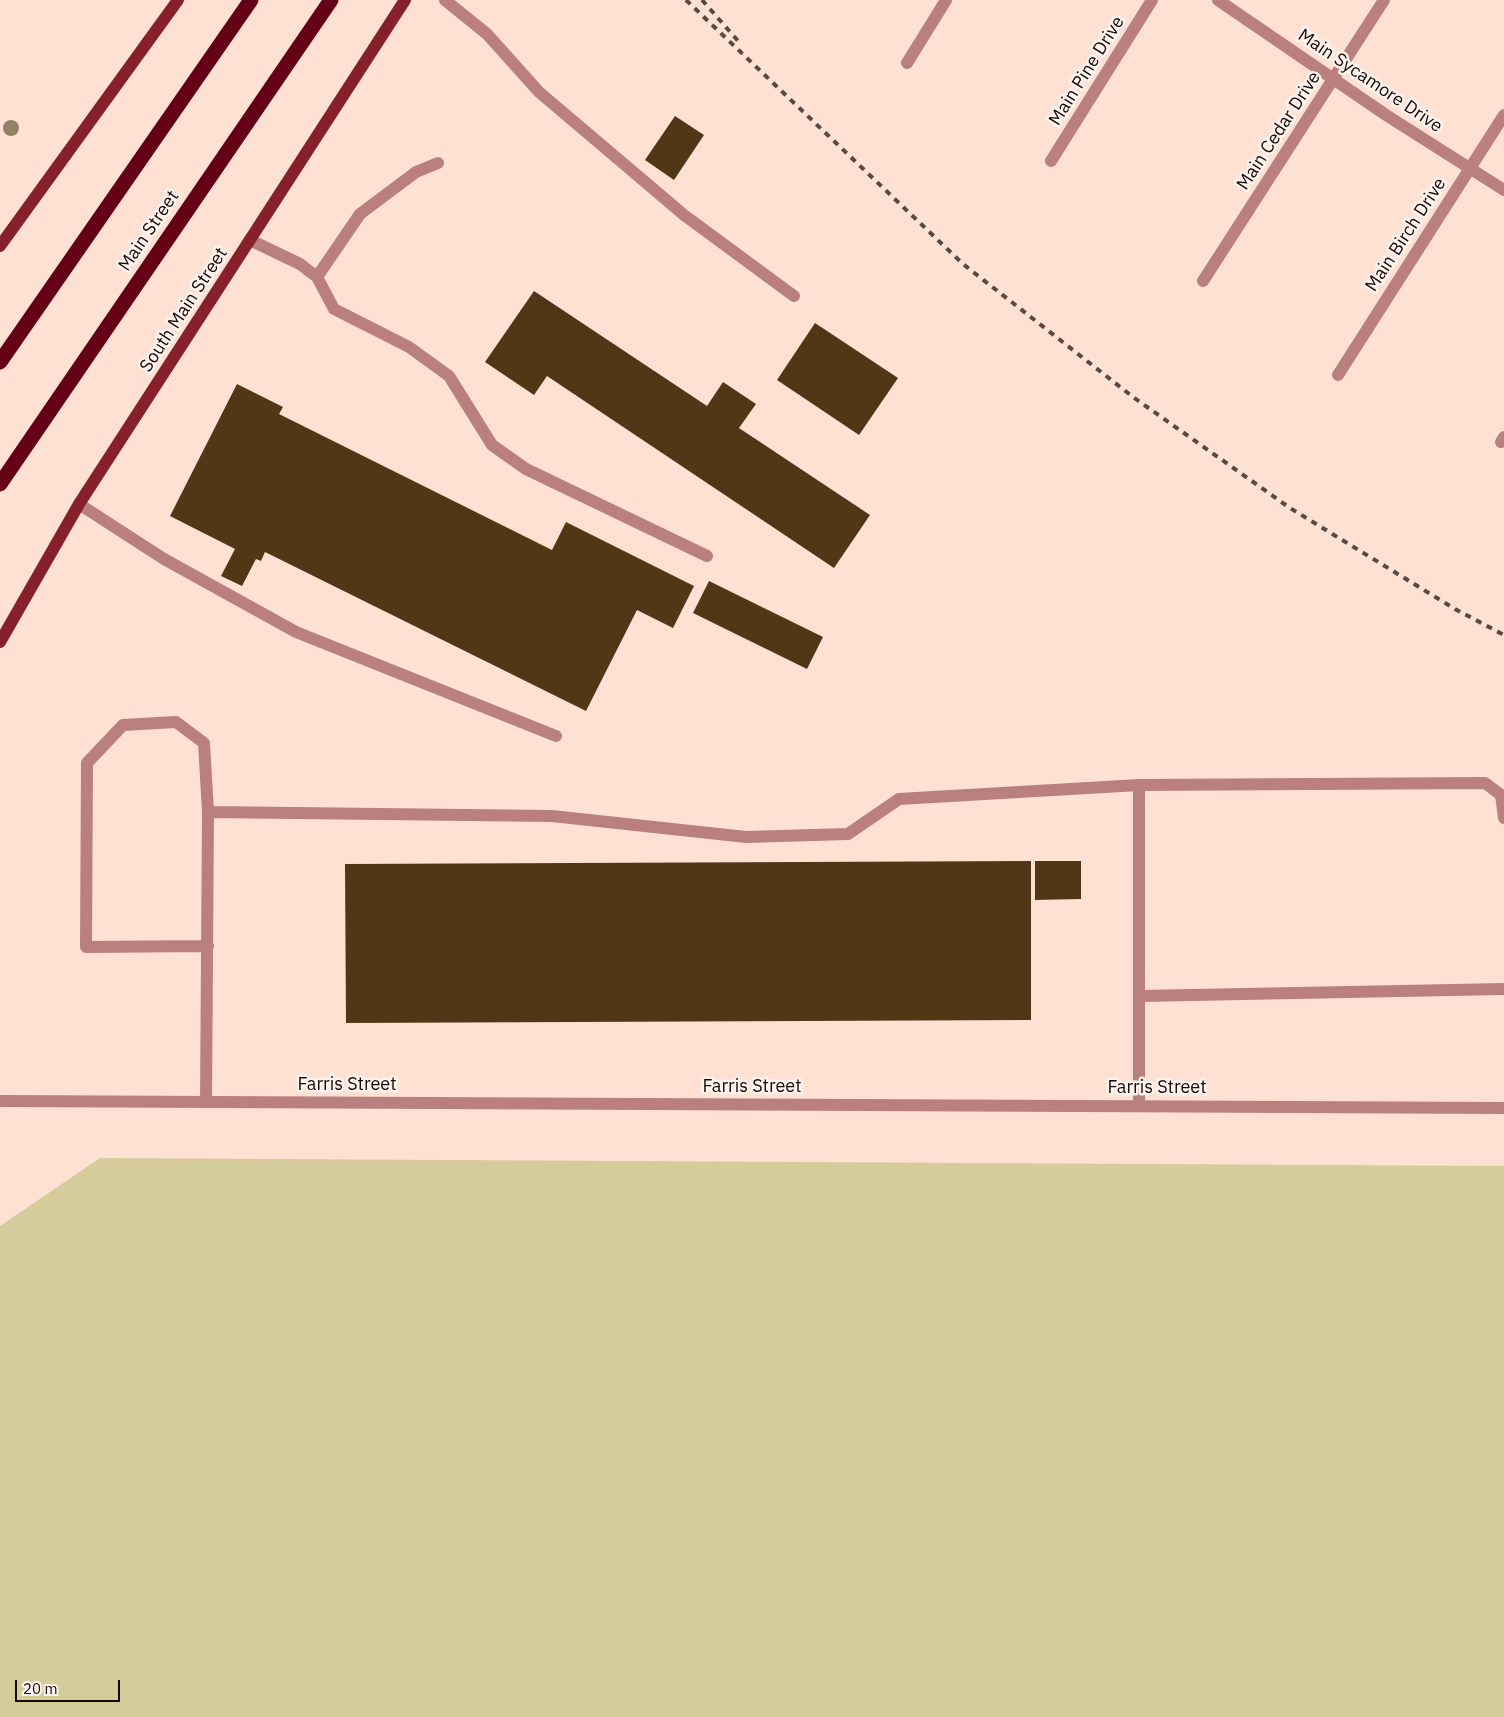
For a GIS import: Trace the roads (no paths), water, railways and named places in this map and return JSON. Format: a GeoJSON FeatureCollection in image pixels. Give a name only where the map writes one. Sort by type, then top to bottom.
{"type":"FeatureCollection","features":[{"type":"Feature","properties":{"kind":"highway"},"geometry":{"type":"LineString","coordinates":[[0,362],[251,0]]}},
{"type":"Feature","properties":{"kind":"highway","name":"Main Street"},"geometry":{"type":"LineString","coordinates":[[0,484],[196,194],[331,0]]}},
{"type":"Feature","properties":{"kind":"main road"},"geometry":{"type":"LineString","coordinates":[[0,246],[178,0]]}},
{"type":"Feature","properties":{"kind":"main road","name":"South Main Street"},"geometry":{"type":"LineString","coordinates":[[0,642],[79,504],[405,0]]}},
{"type":"Feature","properties":{"kind":"lane"},"geometry":{"type":"LineString","coordinates":[[445,0],[488,34],[539,92],[684,215],[794,296]]}},
{"type":"Feature","properties":{"kind":"lane"},"geometry":{"type":"LineString","coordinates":[[907,63],[946,0]]}},
{"type":"Feature","properties":{"kind":"lane","name":"Main Pine Drive"},"geometry":{"type":"LineString","coordinates":[[1051,160],[1152,0]]}},
{"type":"Feature","properties":{"kind":"lane","name":"Main Sycamore Drive"},"geometry":{"type":"LineString","coordinates":[[1218,0],[1333,79],[1504,190]]}},
{"type":"Feature","properties":{"kind":"lane","name":"Main Cedar Drive"},"geometry":{"type":"LineString","coordinates":[[1203,281],[1384,0]]}},
{"type":"Feature","properties":{"kind":"lane","name":"Main Birch Drive"},"geometry":{"type":"LineString","coordinates":[[1338,375],[1504,115]]}},
{"type":"Feature","properties":{"kind":"lane"},"geometry":{"type":"LineString","coordinates":[[317,277],[360,214],[416,172],[438,163]]}},
{"type":"Feature","properties":{"kind":"lane"},"geometry":{"type":"LineString","coordinates":[[250,240],[300,264],[317,277],[334,309],[409,347],[449,376],[492,445],[526,469],[707,556]]}},
{"type":"Feature","properties":{"kind":"lane"},"geometry":{"type":"LineString","coordinates":[[79,504],[164,559],[296,632],[556,736]]}},
{"type":"Feature","properties":{"kind":"lane"},"geometry":{"type":"LineString","coordinates":[[206,1102],[208,946],[208,812],[204,744],[176,722],[123,725],[87,763],[86,947],[208,946]]}},
{"type":"Feature","properties":{"kind":"lane"},"geometry":{"type":"LineString","coordinates":[[208,812],[552,816],[746,837],[848,834],[899,799],[1139,786],[1485,783],[1501,795],[1504,818]]}},
{"type":"Feature","properties":{"kind":"lane"},"geometry":{"type":"LineString","coordinates":[[1139,786],[1139,1106]]}},
{"type":"Feature","properties":{"kind":"lane"},"geometry":{"type":"LineString","coordinates":[[1140,996],[1504,989]]}},
{"type":"Feature","properties":{"kind":"lane","name":"Farris Street"},"geometry":{"type":"LineString","coordinates":[[0,1101],[1504,1108]]}},
{"type":"Feature","properties":{"kind":"railway"},"geometry":{"type":"LineString","coordinates":[[686,0],[963,264],[1133,397],[1290,508],[1455,609],[1504,635]]}},
{"type":"Feature","properties":{"kind":"railway"},"geometry":{"type":"LineString","coordinates":[[702,0],[739,42]]}}]}
